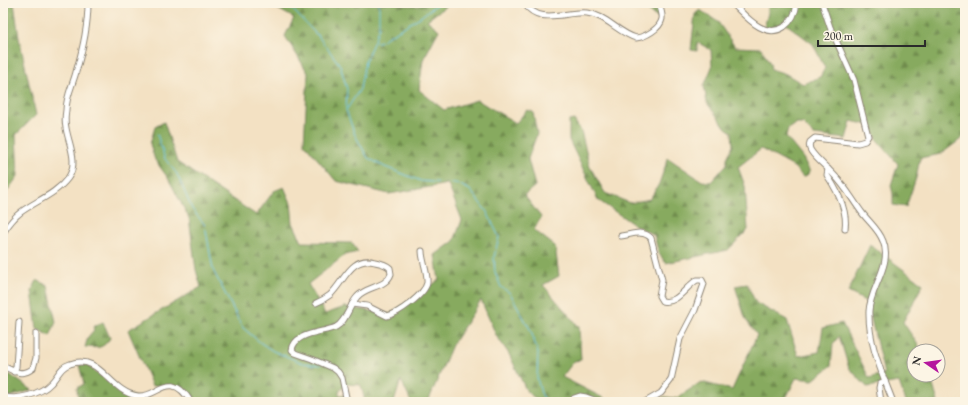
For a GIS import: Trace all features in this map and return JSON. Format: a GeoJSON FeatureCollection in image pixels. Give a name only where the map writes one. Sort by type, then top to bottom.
{"type":"FeatureCollection","features":[{"type":"Feature","properties":{"kind":"street"},"geometry":{"type":"LineString","coordinates":[[3,233],[10,222],[20,212],[59,187],[68,178],[73,169],[73,156],[66,127],[66,108],[85,38],[88,3]]}},
{"type":"Feature","properties":{"kind":"street"},"geometry":{"type":"LineString","coordinates":[[524,3],[530,10],[540,15],[592,14],[636,38],[640,38],[649,33],[661,22],[662,16],[659,3]]}},
{"type":"Feature","properties":{"kind":"street"},"geometry":{"type":"LineString","coordinates":[[732,3],[757,25],[770,31],[778,30],[789,22],[794,15],[797,3]]}},
{"type":"Feature","properties":{"kind":"street"},"geometry":{"type":"LineString","coordinates":[[822,3],[832,32],[854,80],[862,115],[868,133],[866,140],[861,143],[815,138],[811,140],[809,144],[811,151],[842,184],[879,233],[885,246],[885,260],[871,301],[869,312],[872,341],[893,402]]}},
{"type":"Feature","properties":{"kind":"street"},"geometry":{"type":"LineString","coordinates":[[828,169],[826,175],[836,189],[842,205],[845,229]]}},
{"type":"Feature","properties":{"kind":"street"},"geometry":{"type":"LineString","coordinates":[[621,236],[642,232],[651,238],[662,280],[659,296],[662,301],[667,302],[674,299],[697,280],[702,280],[704,284],[695,310],[680,339],[671,380],[662,393],[645,402]]}},
{"type":"Feature","properties":{"kind":"street"},"geometry":{"type":"LineString","coordinates":[[352,304],[367,306],[387,316],[395,313],[408,304],[422,293],[426,285],[427,280],[422,251]]}},
{"type":"Feature","properties":{"kind":"street"},"geometry":{"type":"LineString","coordinates":[[316,303],[329,296],[344,277],[362,261],[371,261],[389,266],[391,274],[387,281],[362,293],[356,298],[339,325],[300,338],[294,343],[292,349],[295,353],[333,368],[338,372],[342,378],[347,402]]}},
{"type":"Feature","properties":{"kind":"street"},"geometry":{"type":"LineString","coordinates":[[14,372],[16,367],[19,322]]}},
{"type":"Feature","properties":{"kind":"street"},"geometry":{"type":"LineString","coordinates":[[3,366],[14,372],[26,372],[31,370],[34,366],[36,333]]}},
{"type":"Feature","properties":{"kind":"street"},"geometry":{"type":"LineString","coordinates":[[3,396],[16,398],[29,395],[49,385],[60,370],[66,366],[74,363],[86,362],[97,368],[118,388],[133,394],[143,396],[163,387],[173,386],[184,393],[191,402]]}},
{"type":"Feature","properties":{"kind":"street"},"geometry":{"type":"LineString","coordinates":[[881,402],[879,386],[880,383],[885,381]]}},
{"type":"Feature","properties":{"kind":"street"},"geometry":{"type":"LineString","coordinates":[[572,402],[574,398],[583,396],[600,402]]}},
{"type":"Feature","properties":{"kind":"green space"},"geometry":{"type":"Polygon","coordinates":[[[3,3],[14,3],[19,38],[36,115],[16,135],[18,176],[3,197],[3,3]]]}},
{"type":"Feature","properties":{"kind":"green space"},"geometry":{"type":"Polygon","coordinates":[[[267,3],[399,3],[400,5],[418,6],[422,3],[450,3],[427,20],[439,30],[423,60],[419,90],[444,110],[477,100],[516,123],[527,110],[533,112],[537,134],[528,159],[535,186],[524,195],[541,217],[534,230],[555,246],[559,276],[543,285],[579,327],[581,360],[574,361],[562,377],[611,402],[540,402],[527,392],[509,354],[496,335],[481,300],[452,345],[428,402],[411,402],[401,380],[394,402],[365,402],[361,385],[347,384],[339,391],[339,395],[344,395],[345,402],[194,402],[181,388],[176,386],[152,386],[128,330],[201,287],[196,270],[189,218],[168,178],[155,160],[150,144],[155,127],[164,122],[177,162],[256,215],[274,191],[284,187],[291,203],[293,223],[302,242],[352,243],[358,252],[345,255],[308,284],[325,314],[345,307],[390,314],[439,280],[435,255],[454,241],[462,220],[448,184],[389,194],[336,181],[304,143],[308,73],[285,36],[294,18],[267,3]]]}},
{"type":"Feature","properties":{"kind":"green space"},"geometry":{"type":"Polygon","coordinates":[[[638,3],[657,3],[660,20],[638,3]]]}},
{"type":"Feature","properties":{"kind":"green space"},"geometry":{"type":"Polygon","coordinates":[[[768,3],[965,3],[965,136],[941,154],[920,158],[916,178],[906,207],[893,205],[891,185],[898,164],[878,141],[869,125],[851,121],[846,139],[814,135],[803,124],[795,124],[788,129],[786,137],[803,158],[810,172],[804,178],[794,167],[761,149],[738,167],[745,186],[748,230],[728,250],[666,263],[659,254],[654,235],[633,224],[598,200],[569,140],[569,121],[574,120],[581,131],[590,167],[605,193],[630,203],[650,199],[659,184],[668,158],[702,181],[711,182],[727,164],[727,158],[733,146],[732,132],[726,128],[707,103],[704,86],[712,67],[711,50],[697,42],[697,51],[691,50],[695,14],[700,10],[718,22],[735,47],[761,48],[770,63],[771,69],[786,74],[803,84],[820,77],[825,68],[813,44],[785,23],[770,28],[764,28],[768,13],[768,3]]]}},
{"type":"Feature","properties":{"kind":"green space"},"geometry":{"type":"Polygon","coordinates":[[[870,245],[923,284],[903,322],[917,343],[906,343],[906,383],[932,383],[938,402],[906,402],[899,382],[867,387],[849,368],[839,336],[833,344],[831,366],[813,380],[796,378],[784,402],[650,402],[664,397],[677,398],[701,382],[732,390],[757,335],[746,320],[735,286],[747,284],[756,303],[787,320],[798,356],[819,352],[823,328],[842,323],[869,378],[884,374],[867,302],[848,292],[870,245]]]}},
{"type":"Feature","properties":{"kind":"green space"},"geometry":{"type":"Polygon","coordinates":[[[37,280],[48,286],[56,322],[50,336],[37,329],[32,291],[37,280]]]}},
{"type":"Feature","properties":{"kind":"green space"},"geometry":{"type":"Polygon","coordinates":[[[103,322],[110,338],[100,347],[85,347],[88,337],[94,330],[93,327],[103,322]]]}},
{"type":"Feature","properties":{"kind":"green space"},"geometry":{"type":"Polygon","coordinates":[[[79,365],[87,365],[123,393],[140,399],[140,402],[78,402],[77,388],[84,384],[79,365]]]}},
{"type":"Feature","properties":{"kind":"green space"},"geometry":{"type":"Polygon","coordinates":[[[3,370],[32,390],[3,399],[3,370]]]}},
{"type":"Feature","properties":{"kind":"waterway"},"geometry":{"type":"LineString","coordinates":[[283,3],[292,9],[318,36],[340,65],[347,89],[346,110],[355,135],[368,158],[385,167],[421,181],[456,183],[470,190],[487,212],[499,237],[494,257],[495,272],[501,287],[510,293],[531,331],[538,353],[537,378],[541,393],[546,402]]}},
{"type":"Feature","properties":{"kind":"waterway"},"geometry":{"type":"LineString","coordinates":[[347,109],[360,89],[365,61],[379,27],[379,3]]}},
{"type":"Feature","properties":{"kind":"waterway"},"geometry":{"type":"LineString","coordinates":[[375,42],[379,42],[420,17],[439,3]]}},
{"type":"Feature","properties":{"kind":"waterway"},"geometry":{"type":"LineString","coordinates":[[157,134],[165,159],[177,174],[192,209],[205,225],[213,270],[243,328],[273,351],[303,363],[321,365]]}}]}
